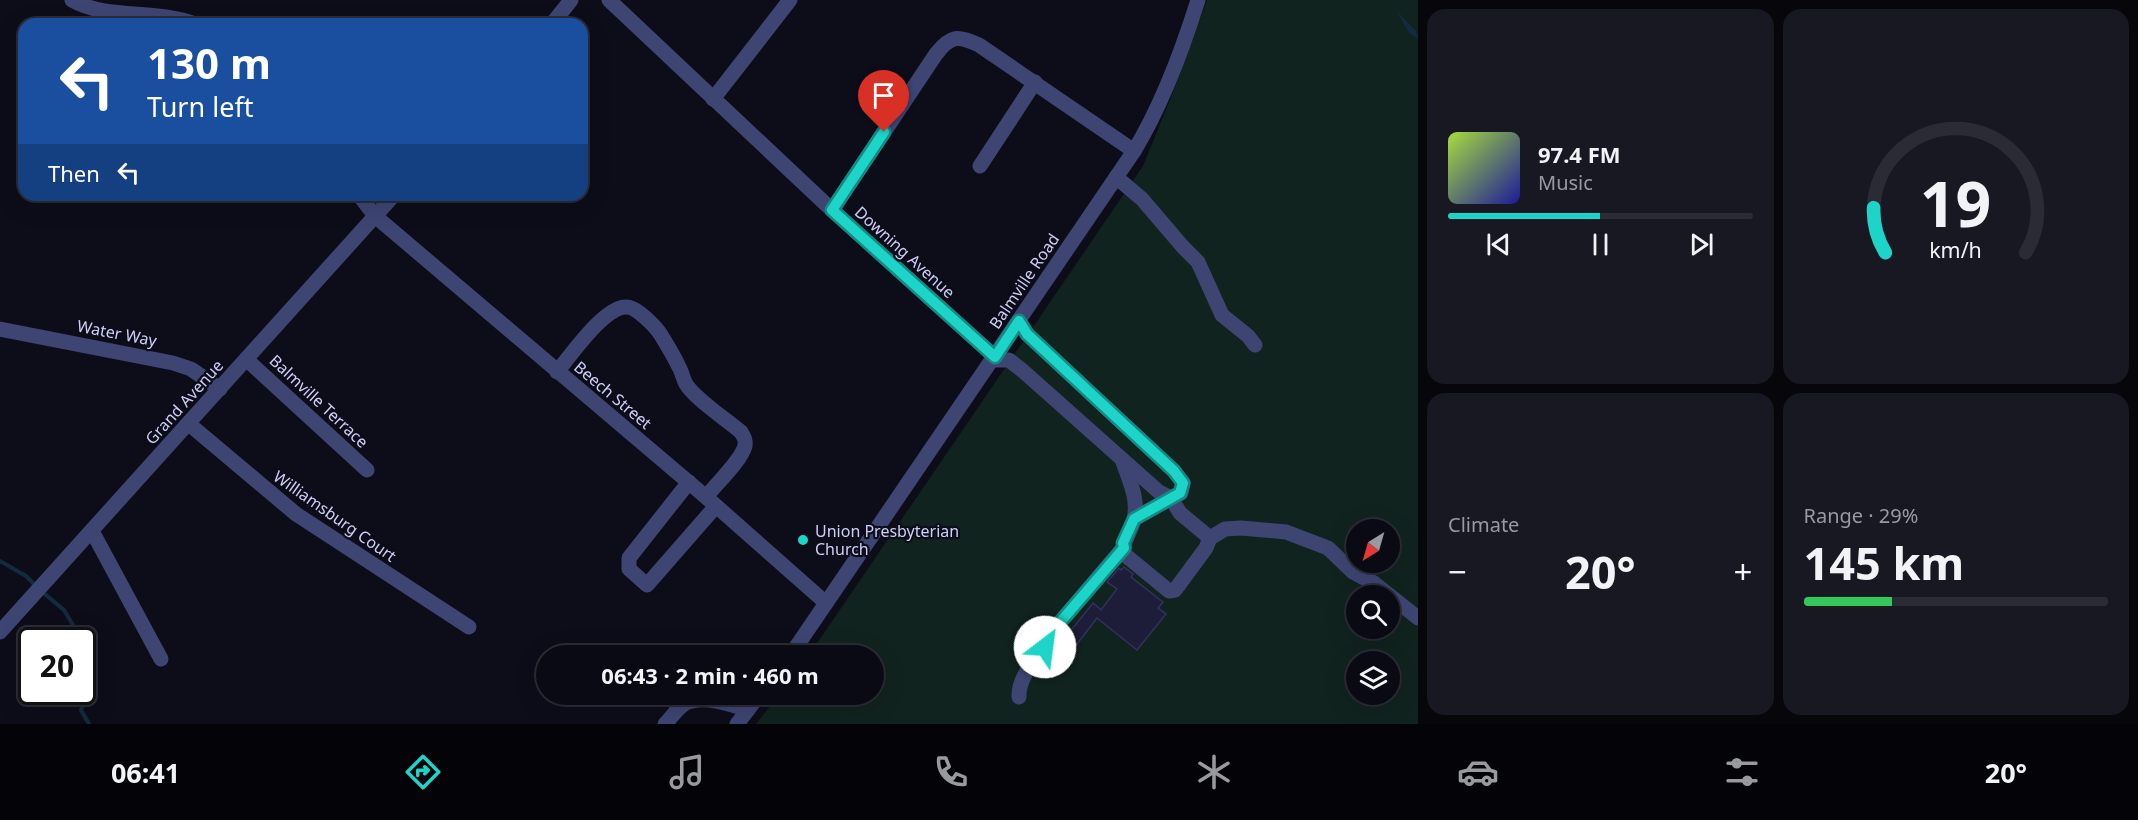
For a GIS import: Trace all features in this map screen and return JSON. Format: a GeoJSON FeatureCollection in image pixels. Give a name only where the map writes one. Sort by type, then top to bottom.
{"type":"FeatureCollection","features":[{"type":"Feature","properties":{"kind":"street"},"geometry":{"type":"LineString","coordinates":[[72,0],[97,10],[171,18]]}},
{"type":"Feature","properties":{"kind":"street"},"geometry":{"type":"LineString","coordinates":[[557,18],[571,0]]}},
{"type":"Feature","properties":{"kind":"street","name":"Downing Avenue"},"geometry":{"type":"LineString","coordinates":[[609,0],[994,359]]}},
{"type":"Feature","properties":{"kind":"street"},"geometry":{"type":"LineString","coordinates":[[713,99],[790,0]]}},
{"type":"Feature","properties":{"kind":"street","name":"Balmville Road"},"geometry":{"type":"LineString","coordinates":[[797,645],[1134,151],[1166,88],[1198,0]]}},
{"type":"Feature","properties":{"kind":"street"},"geometry":{"type":"LineString","coordinates":[[832,210],[936,54],[949,40],[957,38],[979,45],[1134,151]]}},
{"type":"Feature","properties":{"kind":"street"},"geometry":{"type":"LineString","coordinates":[[980,166],[1035,82]]}},
{"type":"Feature","properties":{"kind":"street"},"geometry":{"type":"LineString","coordinates":[[1116,177],[1142,199],[1183,248],[1198,262],[1222,315],[1248,336],[1255,345]]}},
{"type":"Feature","properties":{"kind":"street","name":"Beech Street"},"geometry":{"type":"LineString","coordinates":[[364,201],[375,216],[689,482],[826,603]]}},
{"type":"Feature","properties":{"kind":"street","name":"Grand Avenue"},"geometry":{"type":"LineString","coordinates":[[0,632],[389,201]]}},
{"type":"Feature","properties":{"kind":"street"},"geometry":{"type":"LineString","coordinates":[[557,372],[603,319],[615,310],[626,306],[632,308],[660,333],[686,384],[741,432],[745,439],[745,447],[711,501],[647,585],[636,578],[629,569],[629,558],[689,482]]}},
{"type":"Feature","properties":{"kind":"street"},"geometry":{"type":"LineString","coordinates":[[1019,321],[1027,334],[1174,471],[1183,483],[1180,493],[1134,519]]}},
{"type":"Feature","properties":{"kind":"street","name":"Water Way"},"geometry":{"type":"LineString","coordinates":[[0,329],[173,363],[191,369],[220,389]]}},
{"type":"Feature","properties":{"kind":"street","name":"Balmville Terrace"},"geometry":{"type":"LineString","coordinates":[[246,359],[367,470]]}},
{"type":"Feature","properties":{"kind":"street"},"geometry":{"type":"LineString","coordinates":[[994,359],[1009,360],[1023,371],[1159,492],[1171,498],[1180,513],[1210,538]]}},
{"type":"Feature","properties":{"kind":"street","name":"Williamsburg Court"},"geometry":{"type":"LineString","coordinates":[[189,424],[296,514],[469,627]]}},
{"type":"Feature","properties":{"kind":"street"},"geometry":{"type":"LineString","coordinates":[[1122,459],[1133,490],[1136,508],[1134,519],[1123,543],[1124,554],[1169,591],[1175,590],[1206,548],[1210,538],[1225,529],[1286,532],[1328,548],[1353,572],[1374,583],[1418,618]]}},
{"type":"Feature","properties":{"kind":"street"},"geometry":{"type":"LineString","coordinates":[[92,531],[161,659]]}},
{"type":"Feature","properties":{"kind":"street"},"geometry":{"type":"LineString","coordinates":[[1019,697],[1021,680],[1045,647],[1050,634],[1124,548]]}},
{"type":"Feature","properties":{"kind":"street"},"geometry":{"type":"LineString","coordinates":[[665,724],[685,703],[696,701],[711,701],[748,710]]}},
{"type":"Feature","properties":{"kind":"street"},"geometry":{"type":"LineString","coordinates":[[737,724],[752,705]]}},
{"type":"Feature","properties":{"kind":"green space"},"geometry":{"type":"Polygon","coordinates":[[[1207,0],[1418,0],[1418,724],[756,724],[771,705],[884,705],[884,645],[816,645],[1143,166],[1207,0]]]}},
{"type":"Feature","properties":{"kind":"water"},"geometry":{"type":"Polygon","coordinates":[[[1396,10],[1416,31],[1418,39],[1409,33],[1396,10]]]}},
{"type":"Feature","properties":{"kind":"building"},"geometry":{"type":"Polygon","coordinates":[[[1124,567],[1133,574],[1131,577],[1163,602],[1158,608],[1166,614],[1137,650],[1097,618],[1054,674],[1047,660],[1093,603],[1101,610],[1117,589],[1107,582],[1119,568],[1121,570],[1124,567]]]}},
{"type":"Feature","properties":{"kind":"waterway"},"geometry":{"type":"LineString","coordinates":[[0,561],[26,576],[36,586]]}},
{"type":"Feature","properties":{"kind":"waterway"},"geometry":{"type":"LineString","coordinates":[[41,591],[64,610],[74,627]]}},
{"type":"Feature","properties":{"kind":"waterway"},"geometry":{"type":"LineString","coordinates":[[83,705],[81,710],[89,724]]}},
{"type":"Feature","properties":{"kind":"place","name":"Union Presbyterian Church"},"geometry":{"type":"Point","coordinates":[803,540]}},
{"type":"Feature","properties":{"kind":"route"},"geometry":{"type":"LineString","coordinates":[[884,132],[832,210],[995,357],[1019,321],[1036,343],[1174,471],[1183,483],[1180,493],[1134,519],[1123,543],[1124,548],[1050,634],[1045,647]]}}]}
